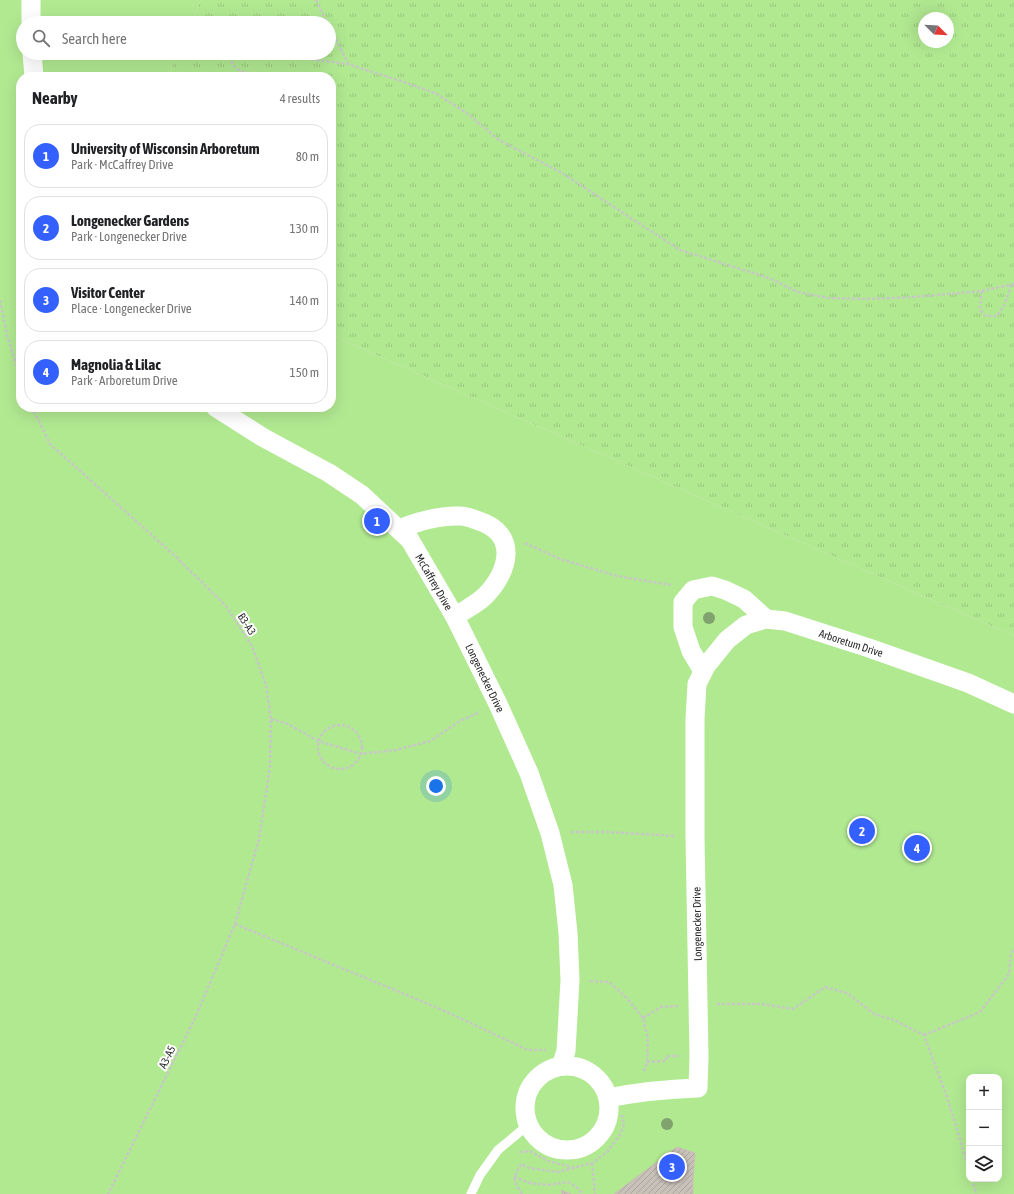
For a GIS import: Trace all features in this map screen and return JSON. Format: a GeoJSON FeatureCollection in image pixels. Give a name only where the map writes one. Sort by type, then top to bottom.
{"type":"FeatureCollection","features":[{"type":"Feature","properties":{"kind":"street"},"geometry":{"type":"LineString","coordinates":[[31,0],[31,16]]}},
{"type":"Feature","properties":{"kind":"street"},"geometry":{"type":"LineString","coordinates":[[33,60],[34,72]]}},
{"type":"Feature","properties":{"kind":"street","name":"McCaffrey Drive"},"geometry":{"type":"LineString","coordinates":[[223,412],[264,438],[328,473],[362,495],[410,540],[454,617],[484,597],[500,578],[506,556],[504,539],[488,524],[463,516],[441,516],[399,529]]}},
{"type":"Feature","properties":{"kind":"street"},"geometry":{"type":"LineString","coordinates":[[703,671],[692,650],[683,627],[683,602],[693,590],[712,586],[725,590],[744,599],[766,619]]}},
{"type":"Feature","properties":{"kind":"street","name":"Longenecker Drive"},"geometry":{"type":"LineString","coordinates":[[454,617],[498,704],[529,772],[550,833],[563,886],[568,933],[570,980],[563,1059]]}},
{"type":"Feature","properties":{"kind":"street","name":"Arboretum Drive"},"geometry":{"type":"LineString","coordinates":[[703,671],[726,640],[746,625],[766,619],[785,621],[968,683],[1014,704]]}},
{"type":"Feature","properties":{"kind":"street","name":"Longenecker Drive"},"geometry":{"type":"LineString","coordinates":[[608,1098],[633,1093],[668,1089],[698,1088],[698,941],[694,837],[695,719],[697,684],[703,671]]}},
{"type":"Feature","properties":{"kind":"street"},"geometry":{"type":"LineString","coordinates":[[563,1059],[596,1077],[608,1098],[609,1112],[605,1126],[598,1137],[586,1146],[573,1150],[559,1150],[547,1145],[536,1137],[528,1125],[525,1113],[526,1100],[530,1088],[538,1078],[563,1059]]}},
{"type":"Feature","properties":{"kind":"lane"},"geometry":{"type":"LineString","coordinates":[[471,1194],[480,1175],[498,1150],[528,1125]]}},
{"type":"Feature","properties":{"kind":"path"},"geometry":{"type":"LineString","coordinates":[[316,0],[324,16]]}},
{"type":"Feature","properties":{"kind":"path"},"geometry":{"type":"LineString","coordinates":[[336,40],[348,64]]}},
{"type":"Feature","properties":{"kind":"path"},"geometry":{"type":"LineString","coordinates":[[232,60],[232,64],[240,71],[244,72]]}},
{"type":"Feature","properties":{"kind":"path"},"geometry":{"type":"LineString","coordinates":[[317,60],[348,64],[438,94],[468,114],[499,140],[562,173],[680,250],[769,278],[798,292],[829,298],[866,299],[914,297],[982,291],[1014,284]]}},
{"type":"Feature","properties":{"kind":"path"},"geometry":{"type":"LineString","coordinates":[[982,291],[980,310],[986,316],[997,316],[1004,306],[1010,286]]}},
{"type":"Feature","properties":{"kind":"path"},"geometry":{"type":"LineString","coordinates":[[0,300],[7,335],[16,364]]}},
{"type":"Feature","properties":{"kind":"path","name":"B3-A3"},"geometry":{"type":"LineString","coordinates":[[34,412],[50,444],[174,555],[226,606],[252,646],[266,685],[271,720],[270,767],[259,838],[234,924]]}},
{"type":"Feature","properties":{"kind":"path"},"geometry":{"type":"LineString","coordinates":[[520,541],[560,559],[617,576],[669,584],[693,590]]}},
{"type":"Feature","properties":{"kind":"path"},"geometry":{"type":"LineString","coordinates":[[271,720],[288,724],[318,741],[361,754],[396,750],[430,741],[460,721],[498,704]]}},
{"type":"Feature","properties":{"kind":"path"},"geometry":{"type":"LineString","coordinates":[[342,724],[349,726],[358,733],[361,740],[361,754],[358,761],[347,769],[339,770],[326,764],[320,758],[318,741],[325,730],[332,726],[342,724]]}},
{"type":"Feature","properties":{"kind":"path"},"geometry":{"type":"LineString","coordinates":[[550,833],[607,832],[694,837]]}},
{"type":"Feature","properties":{"kind":"path"},"geometry":{"type":"LineString","coordinates":[[234,924],[409,996],[528,1050],[563,1059]]}},
{"type":"Feature","properties":{"kind":"path","name":"A3-A5"},"geometry":{"type":"LineString","coordinates":[[108,1194],[195,1018],[234,924]]}},
{"type":"Feature","properties":{"kind":"path"},"geometry":{"type":"LineString","coordinates":[[924,1036],[980,1012],[1009,974],[1011,954],[1014,948]]}},
{"type":"Feature","properties":{"kind":"path"},"geometry":{"type":"LineString","coordinates":[[643,1018],[661,1007],[762,1004],[793,1009],[825,987],[847,993],[874,1014],[894,1020],[924,1036],[948,1100],[966,1159]]}},
{"type":"Feature","properties":{"kind":"path"},"geometry":{"type":"LineString","coordinates":[[647,1062],[666,1061],[666,1056],[699,1056]]}},
{"type":"Feature","properties":{"kind":"path"},"geometry":{"type":"LineString","coordinates":[[514,1156],[519,1152],[530,1151],[548,1161],[576,1168]]}},
{"type":"Feature","properties":{"kind":"path"},"geometry":{"type":"LineString","coordinates":[[592,1163],[595,1194]]}},
{"type":"Feature","properties":{"kind":"path"},"geometry":{"type":"LineString","coordinates":[[514,1177],[530,1184],[548,1185],[568,1182],[583,1194]]}},
{"type":"Feature","properties":{"kind":"path"},"geometry":{"type":"LineString","coordinates":[[973,1182],[976,1194]]}},
{"type":"Feature","properties":{"kind":"green space"},"geometry":{"type":"Polygon","coordinates":[[[0,0],[201,0],[194,16],[16,16],[16,60],[175,60],[169,72],[16,72],[16,412],[336,412],[336,337],[1014,636],[1014,1194],[0,1194],[0,0]]]}},
{"type":"Feature","properties":{"kind":"green space"},"geometry":{"type":"Polygon","coordinates":[[[201,0],[1014,0],[1014,636],[336,337],[336,72],[169,72],[175,60],[336,60],[336,16],[194,16],[201,0]]]}},
{"type":"Feature","properties":{"kind":"building"},"geometry":{"type":"Polygon","coordinates":[[[677,1147],[695,1153],[693,1194],[614,1194],[677,1147]]]}},
{"type":"Feature","properties":{"kind":"building"},"geometry":{"type":"Polygon","coordinates":[[[561,1190],[571,1194],[562,1194],[561,1190]]]}},
{"type":"Feature","properties":{"kind":"place","name":"University of Wisconsin Arboretum"},"geometry":{"type":"Point","coordinates":[377,521]}},
{"type":"Feature","properties":{"kind":"place","name":"Longenecker Gardens"},"geometry":{"type":"Point","coordinates":[862,831]}},
{"type":"Feature","properties":{"kind":"place","name":"Magnolia & Lilac"},"geometry":{"type":"Point","coordinates":[917,848]}},
{"type":"Feature","properties":{"kind":"place","name":"Visitor Center"},"geometry":{"type":"Point","coordinates":[672,1167]}}]}
